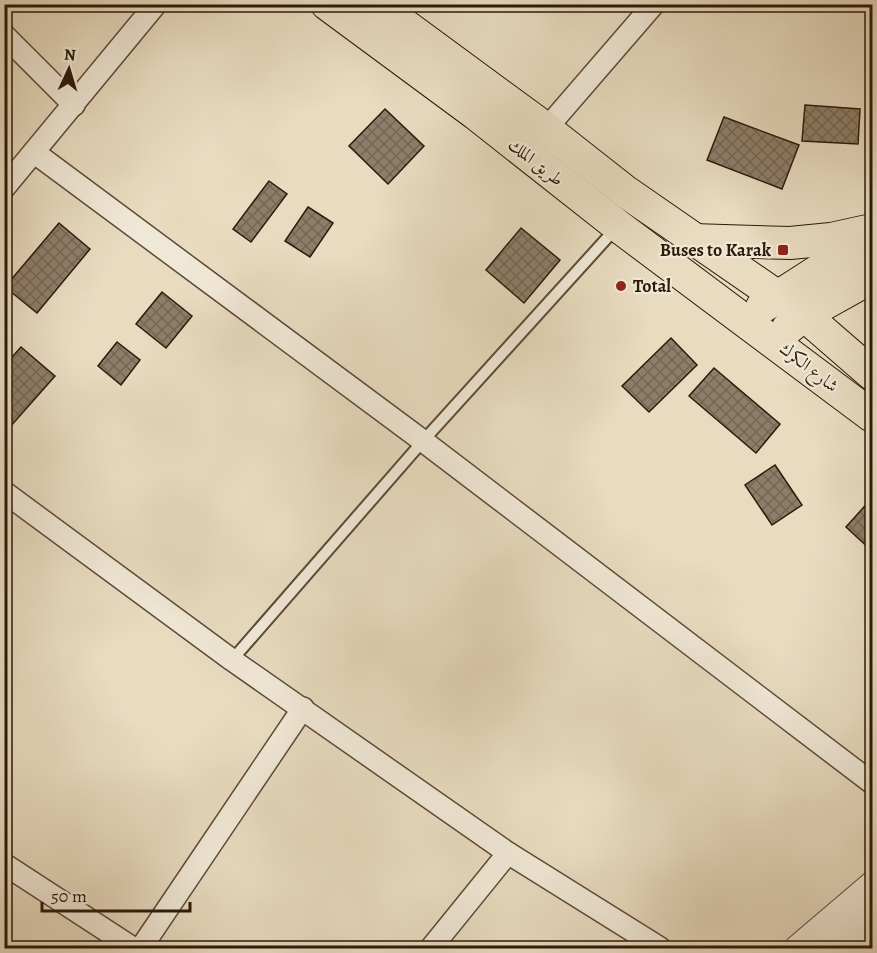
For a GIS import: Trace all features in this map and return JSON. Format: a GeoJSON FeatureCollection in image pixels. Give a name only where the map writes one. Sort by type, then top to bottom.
{"type":"FeatureCollection","features":[{"type":"Feature","properties":{"kind":"main road","name":"طريق الملك"},"geometry":{"type":"LineString","coordinates":[[327,4],[476,114],[618,226],[774,340]]}},
{"type":"Feature","properties":{"kind":"main road","name":"طريق الملك"},"geometry":{"type":"LineString","coordinates":[[376,4],[692,240],[804,315]]}},
{"type":"Feature","properties":{"kind":"main road"},"geometry":{"type":"LineString","coordinates":[[692,240],[790,243],[831,239],[873,230]]}},
{"type":"Feature","properties":{"kind":"main road"},"geometry":{"type":"LineString","coordinates":[[744,320],[818,271],[873,243]]}},
{"type":"Feature","properties":{"kind":"main road"},"geometry":{"type":"LineString","coordinates":[[774,340],[804,315],[873,277]]}},
{"type":"Feature","properties":{"kind":"main road","name":"شارع الكرك"},"geometry":{"type":"LineString","coordinates":[[804,315],[873,374]]}},
{"type":"Feature","properties":{"kind":"main road","name":"شارع الكرك"},"geometry":{"type":"LineString","coordinates":[[774,340],[873,416]]}},
{"type":"Feature","properties":{"kind":"street"},"geometry":{"type":"LineString","coordinates":[[4,188],[156,4]]}},
{"type":"Feature","properties":{"kind":"street"},"geometry":{"type":"LineString","coordinates":[[546,129],[654,4]]}},
{"type":"Feature","properties":{"kind":"street"},"geometry":{"type":"LineString","coordinates":[[4,35],[74,105]]}},
{"type":"Feature","properties":{"kind":"street"},"geometry":{"type":"LineString","coordinates":[[35,153],[423,441],[873,783]]}},
{"type":"Feature","properties":{"kind":"street"},"geometry":{"type":"LineString","coordinates":[[4,492],[232,660],[508,853],[660,948]]}},
{"type":"Feature","properties":{"kind":"street"},"geometry":{"type":"LineString","coordinates":[[141,948],[303,708]]}},
{"type":"Feature","properties":{"kind":"street"},"geometry":{"type":"LineString","coordinates":[[430,948],[508,853]]}},
{"type":"Feature","properties":{"kind":"street"},"geometry":{"type":"LineString","coordinates":[[4,864],[133,948]]}},
{"type":"Feature","properties":{"kind":"street"},"geometry":{"type":"LineString","coordinates":[[798,948],[873,885]]}},
{"type":"Feature","properties":{"kind":"street"},"geometry":{"type":"LineString","coordinates":[[837,948],[873,918]]}},
{"type":"Feature","properties":{"kind":"lane"},"geometry":{"type":"LineString","coordinates":[[232,660],[423,441],[618,226]]}},
{"type":"Feature","properties":{"kind":"building"},"geometry":{"type":"Polygon","coordinates":[[[805,105],[860,109],[858,144],[802,141],[805,105]]]}},
{"type":"Feature","properties":{"kind":"building"},"geometry":{"type":"Polygon","coordinates":[[[385,109],[424,146],[388,184],[349,146],[385,109]]]}},
{"type":"Feature","properties":{"kind":"building"},"geometry":{"type":"Polygon","coordinates":[[[724,117],[799,145],[782,189],[707,160],[724,117]]]}},
{"type":"Feature","properties":{"kind":"building"},"geometry":{"type":"Polygon","coordinates":[[[269,181],[287,194],[251,242],[233,229],[269,181]]]}},
{"type":"Feature","properties":{"kind":"building"},"geometry":{"type":"Polygon","coordinates":[[[308,207],[333,223],[310,257],[285,241],[308,207]]]}},
{"type":"Feature","properties":{"kind":"building"},"geometry":{"type":"Polygon","coordinates":[[[59,223],[90,249],[37,313],[5,287],[59,223]]]}},
{"type":"Feature","properties":{"kind":"building"},"geometry":{"type":"Polygon","coordinates":[[[521,228],[560,260],[524,303],[486,270],[521,228]]]}},
{"type":"Feature","properties":{"kind":"building"},"geometry":{"type":"Polygon","coordinates":[[[162,292],[192,316],[166,348],[136,324],[162,292]]]}},
{"type":"Feature","properties":{"kind":"building"},"geometry":{"type":"Polygon","coordinates":[[[671,338],[697,365],[649,412],[622,386],[671,338]]]}},
{"type":"Feature","properties":{"kind":"building"},"geometry":{"type":"Polygon","coordinates":[[[117,342],[140,360],[121,385],[98,366],[117,342]]]}},
{"type":"Feature","properties":{"kind":"building"},"geometry":{"type":"Polygon","coordinates":[[[21,347],[55,376],[10,427],[4,422],[4,366],[21,347]]]}},
{"type":"Feature","properties":{"kind":"building"},"geometry":{"type":"Polygon","coordinates":[[[714,368],[780,424],[756,453],[689,396],[714,368]]]}},
{"type":"Feature","properties":{"kind":"building"},"geometry":{"type":"Polygon","coordinates":[[[775,465],[802,505],[772,525],[745,485],[775,465]]]}},
{"type":"Feature","properties":{"kind":"building"},"geometry":{"type":"Polygon","coordinates":[[[872,498],[872,551],[846,527],[872,498]]]}},
{"type":"Feature","properties":{"kind":"place","name":"Buses to Karak"},"geometry":{"type":"Point","coordinates":[783,250]}},
{"type":"Feature","properties":{"kind":"place","name":"Total"},"geometry":{"type":"Point","coordinates":[621,286]}}]}
